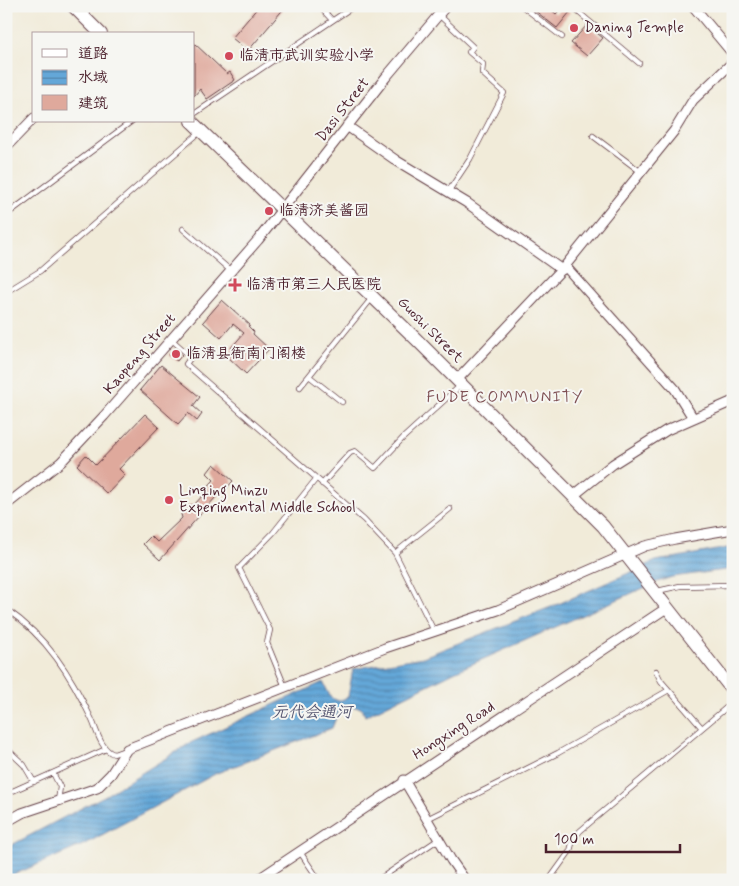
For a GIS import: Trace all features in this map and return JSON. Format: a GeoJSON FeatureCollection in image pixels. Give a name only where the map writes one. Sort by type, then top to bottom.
{"type":"FeatureCollection","features":[{"type":"Feature","properties":{"kind":"street"},"geometry":{"type":"LineString","coordinates":[[73,6],[99,32]]}},
{"type":"Feature","properties":{"kind":"street"},"geometry":{"type":"LineString","coordinates":[[692,6],[733,54]]}},
{"type":"Feature","properties":{"kind":"street","name":"Dasi Street"},"geometry":{"type":"LineString","coordinates":[[283,209],[347,126],[445,7]]}},
{"type":"Feature","properties":{"kind":"street"},"geometry":{"type":"LineString","coordinates":[[459,382],[564,268],[674,131],[693,100],[733,62]]}},
{"type":"Feature","properties":{"kind":"street"},"geometry":{"type":"LineString","coordinates":[[6,147],[32,120]]}},
{"type":"Feature","properties":{"kind":"street","name":"Guoshi Street"},"geometry":{"type":"LineString","coordinates":[[192,122],[373,297],[573,496],[638,569],[733,691]]}},
{"type":"Feature","properties":{"kind":"street"},"geometry":{"type":"LineString","coordinates":[[347,126],[397,161],[564,268],[675,389],[693,418]]}},
{"type":"Feature","properties":{"kind":"street","name":"Kaopeng Street"},"geometry":{"type":"LineString","coordinates":[[6,505],[61,462],[231,271],[283,209]]}},
{"type":"Feature","properties":{"kind":"street"},"geometry":{"type":"LineString","coordinates":[[573,496],[613,464],[667,430],[733,401]]}},
{"type":"Feature","properties":{"kind":"street"},"geometry":{"type":"LineString","coordinates":[[6,822],[22,813],[97,788],[111,774],[126,750],[385,648],[498,610],[646,546],[733,529]]}},
{"type":"Feature","properties":{"kind":"street","name":"Hongxing Road"},"geometry":{"type":"LineString","coordinates":[[257,880],[404,780],[668,607]]}},
{"type":"Feature","properties":{"kind":"street"},"geometry":{"type":"LineString","coordinates":[[404,780],[465,880]]}},
{"type":"Feature","properties":{"kind":"lane"},"geometry":{"type":"LineString","coordinates":[[319,6],[332,20]]}},
{"type":"Feature","properties":{"kind":"lane"},"geometry":{"type":"LineString","coordinates":[[195,113],[354,6]]}},
{"type":"Feature","properties":{"kind":"lane"},"geometry":{"type":"LineString","coordinates":[[522,6],[562,37]]}},
{"type":"Feature","properties":{"kind":"lane"},"geometry":{"type":"LineString","coordinates":[[571,6],[638,63]]}},
{"type":"Feature","properties":{"kind":"lane"},"geometry":{"type":"LineString","coordinates":[[439,15],[473,46],[468,52],[483,64],[482,73],[504,93],[470,159],[448,192]]}},
{"type":"Feature","properties":{"kind":"lane"},"geometry":{"type":"LineString","coordinates":[[6,215],[131,122]]}},
{"type":"Feature","properties":{"kind":"lane"},"geometry":{"type":"LineString","coordinates":[[6,292],[40,271],[201,131]]}},
{"type":"Feature","properties":{"kind":"lane"},"geometry":{"type":"LineString","coordinates":[[593,136],[641,172]]}},
{"type":"Feature","properties":{"kind":"lane"},"geometry":{"type":"LineString","coordinates":[[184,229],[231,271]]}},
{"type":"Feature","properties":{"kind":"lane"},"geometry":{"type":"LineString","coordinates":[[300,387],[373,297]]}},
{"type":"Feature","properties":{"kind":"lane"},"geometry":{"type":"LineString","coordinates":[[171,339],[192,357],[186,364],[364,520],[395,553],[434,631]]}},
{"type":"Feature","properties":{"kind":"lane"},"geometry":{"type":"LineString","coordinates":[[309,376],[342,402]]}},
{"type":"Feature","properties":{"kind":"lane"},"geometry":{"type":"LineString","coordinates":[[322,484],[350,453],[355,451],[375,468],[459,382]]}},
{"type":"Feature","properties":{"kind":"lane"},"geometry":{"type":"LineString","coordinates":[[285,687],[267,643],[270,630],[239,568],[273,533],[316,479]]}},
{"type":"Feature","properties":{"kind":"lane"},"geometry":{"type":"LineString","coordinates":[[395,553],[450,509]]}},
{"type":"Feature","properties":{"kind":"lane"},"geometry":{"type":"LineString","coordinates":[[655,591],[680,586],[733,585]]}},
{"type":"Feature","properties":{"kind":"lane"},"geometry":{"type":"LineString","coordinates":[[6,609],[37,633],[61,661],[106,749],[114,754],[126,750]]}},
{"type":"Feature","properties":{"kind":"lane"},"geometry":{"type":"LineString","coordinates":[[656,671],[669,690],[702,728]]}},
{"type":"Feature","properties":{"kind":"lane"},"geometry":{"type":"LineString","coordinates":[[427,819],[558,753],[669,690]]}},
{"type":"Feature","properties":{"kind":"lane"},"geometry":{"type":"LineString","coordinates":[[549,880],[570,850],[573,840],[580,831],[733,702]]}},
{"type":"Feature","properties":{"kind":"lane"},"geometry":{"type":"LineString","coordinates":[[6,748],[24,765],[34,782]]}},
{"type":"Feature","properties":{"kind":"lane"},"geometry":{"type":"LineString","coordinates":[[6,794],[106,749]]}},
{"type":"Feature","properties":{"kind":"lane"},"geometry":{"type":"LineString","coordinates":[[52,773],[60,787],[58,801]]}},
{"type":"Feature","properties":{"kind":"lane"},"geometry":{"type":"LineString","coordinates":[[378,880],[439,840]]}},
{"type":"Feature","properties":{"kind":"lane"},"geometry":{"type":"LineString","coordinates":[[300,851],[320,880]]}},
{"type":"Feature","properties":{"kind":"water","name":"元代会通河"},"geometry":{"type":"Polygon","coordinates":[[[733,547],[733,569],[672,577],[657,582],[454,672],[365,716],[362,708],[349,706],[339,710],[332,728],[217,773],[85,844],[6,878],[6,848],[106,795],[192,742],[323,682],[331,698],[339,701],[348,697],[353,669],[423,657],[556,605],[656,561],[733,547]]]}},
{"type":"Feature","properties":{"kind":"building"},"geometry":{"type":"Polygon","coordinates":[[[259,6],[286,6],[248,51],[232,38],[259,6]]]}},
{"type":"Feature","properties":{"kind":"building"},"geometry":{"type":"Polygon","coordinates":[[[529,6],[547,6],[556,14],[563,6],[570,12],[557,28],[529,6]]]}},
{"type":"Feature","properties":{"kind":"building"},"geometry":{"type":"Polygon","coordinates":[[[587,25],[603,38],[587,56],[571,43],[587,25]]]}},
{"type":"Feature","properties":{"kind":"building"},"geometry":{"type":"Polygon","coordinates":[[[195,44],[227,74],[230,72],[235,80],[207,99],[200,89],[195,95],[195,44]]]}},
{"type":"Feature","properties":{"kind":"building"},"geometry":{"type":"Polygon","coordinates":[[[222,300],[250,325],[248,326],[254,332],[253,334],[269,349],[246,374],[227,356],[233,349],[231,348],[244,333],[233,324],[221,338],[203,322],[222,300]]]}},
{"type":"Feature","properties":{"kind":"building","name":"临清县衙南门阁楼"},"geometry":{"type":"Polygon","coordinates":[[[175,348],[182,355],[177,361],[169,355],[175,348]]]}},
{"type":"Feature","properties":{"kind":"building"},"geometry":{"type":"Polygon","coordinates":[[[161,365],[200,397],[193,406],[202,414],[197,421],[188,413],[178,424],[140,390],[161,365]]]}},
{"type":"Feature","properties":{"kind":"building"},"geometry":{"type":"Polygon","coordinates":[[[145,414],[159,427],[119,469],[125,475],[107,494],[77,465],[86,455],[96,465],[145,414]]]}},
{"type":"Feature","properties":{"kind":"building"},"geometry":{"type":"Polygon","coordinates":[[[214,464],[233,481],[225,490],[224,488],[160,560],[143,544],[151,536],[157,542],[182,518],[181,514],[189,505],[194,505],[204,494],[202,493],[214,480],[207,473],[214,464]]]}},
{"type":"Feature","properties":{"kind":"place","name":"Daning Temple"},"geometry":{"type":"Point","coordinates":[574,28]}},
{"type":"Feature","properties":{"kind":"place","name":"临清市武训实验小学"},"geometry":{"type":"Point","coordinates":[229,56]}},
{"type":"Feature","properties":{"kind":"place","name":"临清济美酱园"},"geometry":{"type":"Point","coordinates":[269,211]}},
{"type":"Feature","properties":{"kind":"place","name":"临清市第三人民医院"},"geometry":{"type":"Point","coordinates":[235,285]}},
{"type":"Feature","properties":{"kind":"place","name":"临清县衙南门阁楼"},"geometry":{"type":"Point","coordinates":[176,354]}},
{"type":"Feature","properties":{"kind":"place","name":"Linqing Minzu Experimental Middle School"},"geometry":{"type":"Point","coordinates":[169,500]}},
{"type":"Feature","properties":{"kind":"district","name":"FUDE COMMUNITY"},"geometry":{"type":"Point","coordinates":[505,397]}}]}
